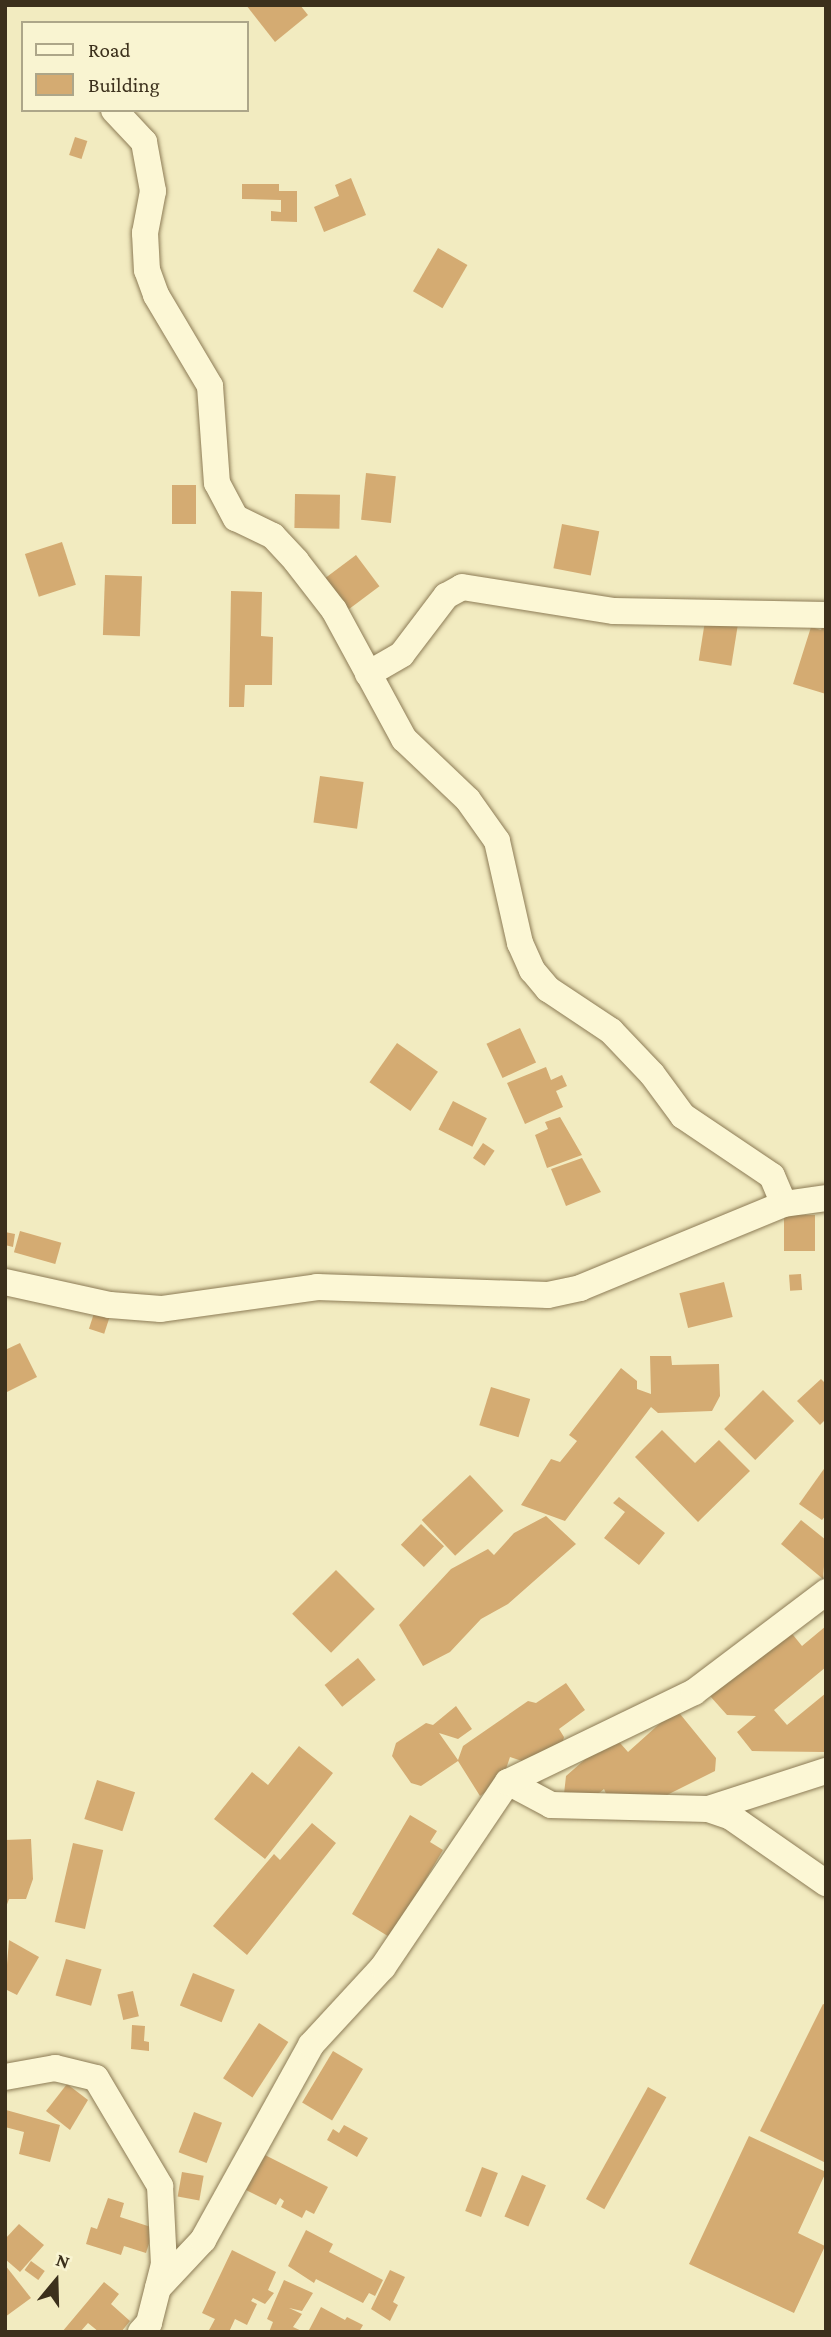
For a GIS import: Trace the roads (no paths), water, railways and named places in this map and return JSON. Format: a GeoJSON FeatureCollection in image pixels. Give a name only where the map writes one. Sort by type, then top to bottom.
{"type":"FeatureCollection","features":[{"type":"Feature","properties":{"kind":"street"},"geometry":{"type":"LineString","coordinates":[[116,112],[144,142],[153,191],[145,233],[147,270],[156,295],[210,386],[217,483],[236,518],[272,536],[296,561],[334,610],[404,739],[468,800],[497,841],[520,943],[532,970],[548,989],[611,1031],[652,1074],[683,1116],[772,1176],[782,1190],[784,1204]]}},
{"type":"Feature","properties":{"kind":"street"},"geometry":{"type":"LineString","coordinates":[[368,674],[402,654],[446,596],[462,587],[614,611],[826,615]]}},
{"type":"Feature","properties":{"kind":"street"},"geometry":{"type":"LineString","coordinates":[[5,1282],[110,1305],[161,1309],[317,1287],[548,1295],[580,1288],[784,1204],[826,1198]]}},
{"type":"Feature","properties":{"kind":"street"},"geometry":{"type":"LineString","coordinates":[[158,2288],[203,2240],[311,2045],[383,1968],[508,1782],[694,1692],[826,1592]]}},
{"type":"Feature","properties":{"kind":"street"},"geometry":{"type":"LineString","coordinates":[[508,1782],[551,1805],[708,1809],[826,1772]]}},
{"type":"Feature","properties":{"kind":"street"},"geometry":{"type":"LineString","coordinates":[[708,1809],[743,1825],[826,1883]]}},
{"type":"Feature","properties":{"kind":"street"},"geometry":{"type":"LineString","coordinates":[[5,2077],[55,2068],[96,2078],[160,2186],[164,2264],[149,2323],[141,2332]]}}]}
